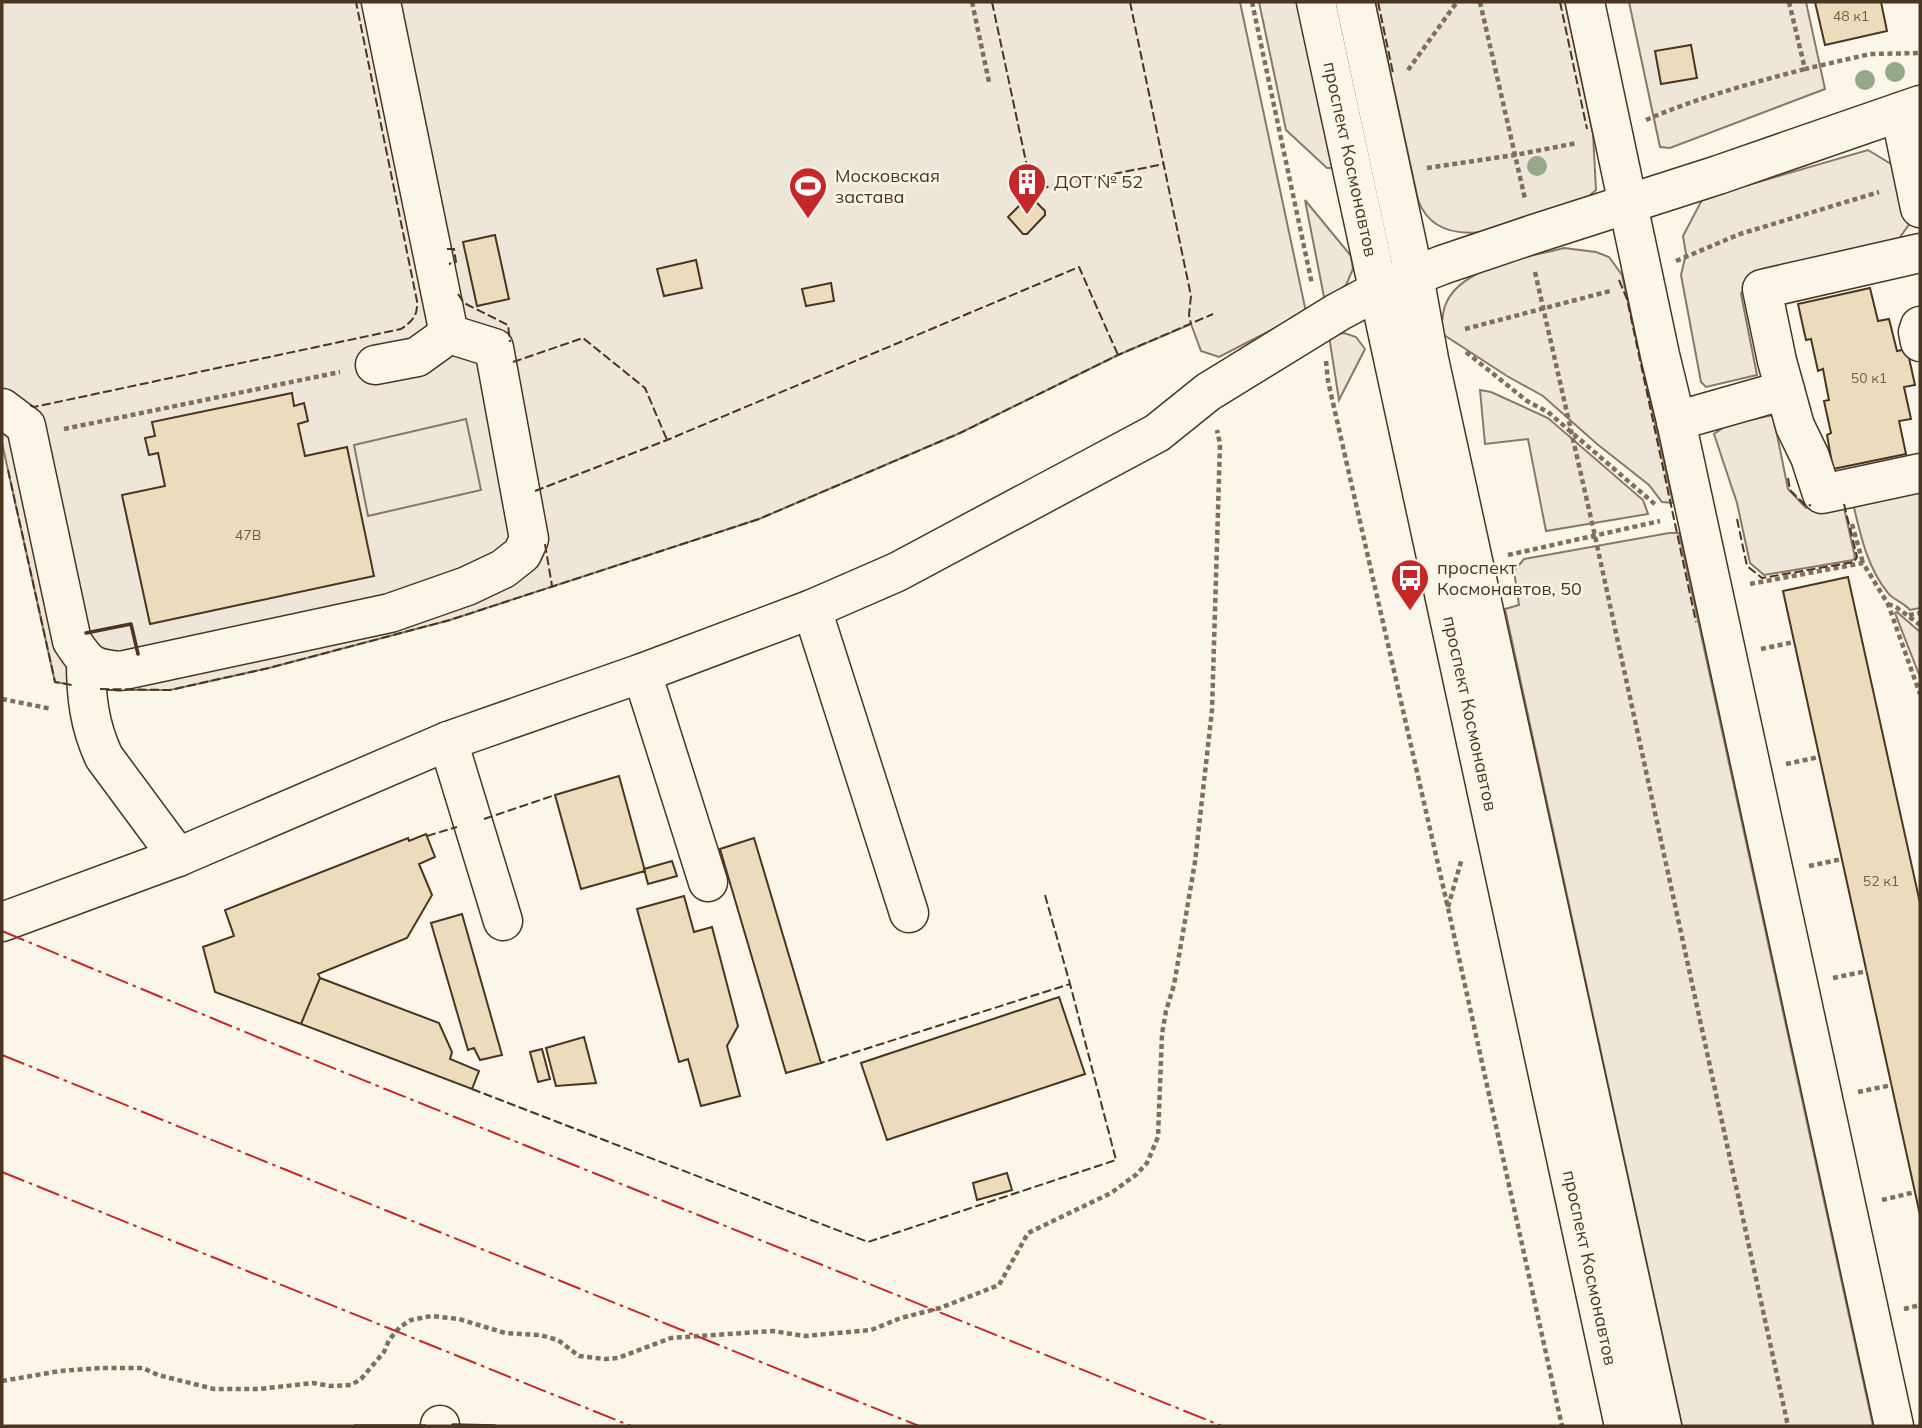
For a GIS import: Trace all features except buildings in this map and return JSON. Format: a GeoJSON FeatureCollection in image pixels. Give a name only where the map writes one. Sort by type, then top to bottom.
{"type":"FeatureCollection","features":[{"type":"Feature","properties":{"kind":"street"},"geometry":{"type":"LineString","coordinates":[[381,2],[449,334]]}},
{"type":"Feature","properties":{"kind":"street","name":"проспект Космонавтов"},"geometry":{"type":"LineString","coordinates":[[1316,2],[1625,1426]]}},
{"type":"Feature","properties":{"kind":"street","name":"проспект Космонавтов"},"geometry":{"type":"LineString","coordinates":[[1355,2],[1414,276],[1429,359],[1662,1426]]}},
{"type":"Feature","properties":{"kind":"street"},"geometry":{"type":"LineString","coordinates":[[1585,2],[1894,1426]]}},
{"type":"Feature","properties":{"kind":"street"},"geometry":{"type":"LineString","coordinates":[[2,922],[178,856],[448,741],[642,673],[812,609],[897,572],[1157,433],[1208,392],[1314,327],[1379,290],[1414,276],[1910,109],[1917,195]]}},
{"type":"Feature","properties":{"kind":"street"},"geometry":{"type":"LineString","coordinates":[[1920,253],[1762,289],[1795,426],[1810,457],[1822,494],[1920,473]]}},
{"type":"Feature","properties":{"kind":"street"},"geometry":{"type":"LineString","coordinates":[[1920,326],[1920,342]]}},
{"type":"Feature","properties":{"kind":"street"},"geometry":{"type":"LineString","coordinates":[[375,365],[417,356],[449,334]]}},
{"type":"Feature","properties":{"kind":"street"},"geometry":{"type":"LineString","coordinates":[[2,408],[26,426],[21,449],[72,641],[86,661],[101,669],[120,671],[390,613],[467,586],[503,569],[522,554],[529,539],[494,348],[449,334]]}},
{"type":"Feature","properties":{"kind":"street"},"geometry":{"type":"LineString","coordinates":[[1676,421],[1785,390]]}},
{"type":"Feature","properties":{"kind":"street"},"geometry":{"type":"LineString","coordinates":[[812,609],[909,913]]}},
{"type":"Feature","properties":{"kind":"street"},"geometry":{"type":"LineString","coordinates":[[86,661],[89,717],[104,757],[178,856]]}},
{"type":"Feature","properties":{"kind":"street"},"geometry":{"type":"LineString","coordinates":[[642,673],[708,882]]}},
{"type":"Feature","properties":{"kind":"street"},"geometry":{"type":"LineString","coordinates":[[448,741],[503,921]]}},
{"type":"Feature","properties":{"kind":"path"},"geometry":{"type":"LineString","coordinates":[[972,2],[989,82]]}},
{"type":"Feature","properties":{"kind":"path"},"geometry":{"type":"LineString","coordinates":[[1252,2],[1314,327],[1448,908],[1562,1426]]}},
{"type":"Feature","properties":{"kind":"path"},"geometry":{"type":"LineString","coordinates":[[1407,72],[1457,2]]}},
{"type":"Feature","properties":{"kind":"path"},"geometry":{"type":"LineString","coordinates":[[1480,2],[1526,205]]}},
{"type":"Feature","properties":{"kind":"path"},"geometry":{"type":"LineString","coordinates":[[1789,2],[1805,69]]}},
{"type":"Feature","properties":{"kind":"path"},"geometry":{"type":"LineString","coordinates":[[1644,121],[1671,109],[1805,69],[1870,54],[1920,53]]}},
{"type":"Feature","properties":{"kind":"path"},"geometry":{"type":"LineString","coordinates":[[1420,169],[1587,141]]}},
{"type":"Feature","properties":{"kind":"path"},"geometry":{"type":"LineString","coordinates":[[1670,264],[1740,234],[1800,218],[1917,195]]}},
{"type":"Feature","properties":{"kind":"path"},"geometry":{"type":"LineString","coordinates":[[1533,265],[1595,536],[1788,1426]]}},
{"type":"Feature","properties":{"kind":"path"},"geometry":{"type":"LineString","coordinates":[[1465,329],[1615,289]]}},
{"type":"Feature","properties":{"kind":"path"},"geometry":{"type":"LineString","coordinates":[[1465,363],[1464,350],[1527,401],[1548,412],[1661,510]]}},
{"type":"Feature","properties":{"kind":"path"},"geometry":{"type":"LineString","coordinates":[[21,449],[375,365]]}},
{"type":"Feature","properties":{"kind":"path"},"geometry":{"type":"LineString","coordinates":[[2,1381],[60,1371],[143,1368],[158,1375],[214,1389],[259,1389],[313,1383],[351,1385],[360,1379],[384,1352],[389,1340],[400,1327],[411,1320],[431,1316],[459,1319],[505,1333],[540,1335],[558,1340],[579,1356],[605,1359],[618,1358],[671,1338],[773,1331],[805,1336],[871,1330],[901,1318],[940,1308],[999,1284],[1028,1233],[1111,1193],[1137,1174],[1147,1163],[1158,1137],[1162,1034],[1174,985],[1195,862],[1212,710],[1220,444],[1208,392]]}},
{"type":"Feature","properties":{"kind":"path"},"geometry":{"type":"LineString","coordinates":[[1503,544],[1507,555],[1671,519]]}},
{"type":"Feature","properties":{"kind":"path"},"geometry":{"type":"LineString","coordinates":[[1745,585],[1863,563],[1888,604],[1920,694]]}},
{"type":"Feature","properties":{"kind":"path"},"geometry":{"type":"LineString","coordinates":[[1888,604],[1920,625]]}},
{"type":"Feature","properties":{"kind":"path"},"geometry":{"type":"LineString","coordinates":[[1908,616],[1920,613]]}},
{"type":"Feature","properties":{"kind":"path"},"geometry":{"type":"LineString","coordinates":[[1760,650],[1794,642]]}},
{"type":"Feature","properties":{"kind":"path"},"geometry":{"type":"LineString","coordinates":[[2,699],[89,717]]}},
{"type":"Feature","properties":{"kind":"path"},"geometry":{"type":"LineString","coordinates":[[1784,764],[1819,757]]}},
{"type":"Feature","properties":{"kind":"path"},"geometry":{"type":"LineString","coordinates":[[1448,908],[1464,849]]}},
{"type":"Feature","properties":{"kind":"path"},"geometry":{"type":"LineString","coordinates":[[1807,866],[1842,859]]}},
{"type":"Feature","properties":{"kind":"path"},"geometry":{"type":"LineString","coordinates":[[1831,979],[1867,971]]}},
{"type":"Feature","properties":{"kind":"path"},"geometry":{"type":"LineString","coordinates":[[1856,1092],[1892,1085]]}},
{"type":"Feature","properties":{"kind":"path"},"geometry":{"type":"LineString","coordinates":[[1879,1200],[1915,1192]]}},
{"type":"Feature","properties":{"kind":"path"},"geometry":{"type":"LineString","coordinates":[[1903,1309],[1920,1305]]}},
{"type":"Feature","properties":{"kind":"shaded area"},"geometry":{"type":"Polygon","coordinates":[[[2,2],[1240,2],[1306,312],[1219,357],[1201,351],[1191,324],[1118,355],[960,433],[759,519],[450,620],[269,668],[170,690],[107,690],[55,682],[2,443],[2,2]]]}},
{"type":"Feature","properties":{"kind":"shaded area"},"geometry":{"type":"Polygon","coordinates":[[[1259,2],[1297,2],[1333,168],[1327,168],[1286,130],[1259,2]]]}},
{"type":"Feature","properties":{"kind":"shaded area"},"geometry":{"type":"Polygon","coordinates":[[[1375,2],[1565,2],[1593,134],[1596,190],[1570,209],[1488,231],[1454,231],[1439,226],[1427,216],[1418,200],[1375,2]]]}},
{"type":"Feature","properties":{"kind":"shaded area"},"geometry":{"type":"Polygon","coordinates":[[[1629,2],[1806,2],[1825,89],[1670,148],[1660,147],[1629,2]]]}},
{"type":"Feature","properties":{"kind":"shaded area"},"geometry":{"type":"Polygon","coordinates":[[[1868,150],[1900,173],[1910,223],[1898,240],[1753,273],[1741,294],[1757,375],[1706,387],[1701,382],[1681,275],[1686,254],[1683,236],[1703,198],[1868,150]]]}},
{"type":"Feature","properties":{"kind":"shaded area"},"geometry":{"type":"Polygon","coordinates":[[[1305,200],[1351,256],[1353,269],[1346,285],[1325,302],[1305,200]]]}},
{"type":"Feature","properties":{"kind":"shaded area"},"geometry":{"type":"Polygon","coordinates":[[[1564,248],[1596,252],[1609,257],[1622,275],[1673,503],[1662,502],[1649,485],[1543,396],[1441,333],[1445,306],[1453,292],[1465,281],[1497,265],[1564,248]]]}},
{"type":"Feature","properties":{"kind":"shaded area"},"geometry":{"type":"Polygon","coordinates":[[[1344,333],[1356,337],[1365,349],[1339,400],[1329,336],[1344,333]]]}},
{"type":"Feature","properties":{"kind":"shaded area"},"geometry":{"type":"Polygon","coordinates":[[[1480,390],[1491,392],[1548,418],[1643,500],[1648,514],[1546,531],[1528,439],[1485,444],[1480,390]]]}},
{"type":"Feature","properties":{"kind":"shaded area"},"geometry":{"type":"Polygon","coordinates":[[[1773,415],[1788,489],[1806,508],[1842,499],[1855,557],[1853,560],[1764,575],[1750,563],[1737,503],[1714,434],[1727,425],[1773,415]]]}},
{"type":"Feature","properties":{"kind":"shaded area"},"geometry":{"type":"Polygon","coordinates":[[[466,419],[481,490],[368,516],[354,445],[466,419]]]}},
{"type":"Feature","properties":{"kind":"shaded area"},"geometry":{"type":"Polygon","coordinates":[[[1915,488],[1920,495],[1920,608],[1910,610],[1890,595],[1874,572],[1852,499],[1915,488]]]}},
{"type":"Feature","properties":{"kind":"shaded area"},"geometry":{"type":"Polygon","coordinates":[[[1679,533],[1873,1426],[1682,1426],[1505,609],[1519,605],[1514,571],[1524,559],[1679,533]]]}},
{"type":"Feature","properties":{"kind":"shaded area"},"geometry":{"type":"Polygon","coordinates":[[[1895,613],[1920,632],[1920,677],[1895,613]]]}},
{"type":"Feature","properties":{"kind":"fence"},"geometry":{"type":"LineString","coordinates":[[30,405],[34,407],[401,329],[412,320],[416,314],[417,301],[356,2]]}},
{"type":"Feature","properties":{"kind":"fence"},"geometry":{"type":"LineString","coordinates":[[992,2],[1032,190],[1164,164]]}},
{"type":"Feature","properties":{"kind":"fence"},"geometry":{"type":"LineString","coordinates":[[1130,2],[1191,296],[1191,324]]}},
{"type":"Feature","properties":{"kind":"fence"},"geometry":{"type":"LineString","coordinates":[[1378,2],[1393,73]]}},
{"type":"Feature","properties":{"kind":"fence"},"geometry":{"type":"LineString","coordinates":[[1560,2],[1587,129]]}},
{"type":"Feature","properties":{"kind":"fence"},"geometry":{"type":"LineString","coordinates":[[447,249],[454,249],[456,262],[449,264]]}},
{"type":"Feature","properties":{"kind":"fence"},"geometry":{"type":"LineString","coordinates":[[535,491],[667,440],[1079,267],[1118,355]]}},
{"type":"Feature","properties":{"kind":"fence"},"geometry":{"type":"LineString","coordinates":[[1619,280],[1627,299],[1696,622]]}},
{"type":"Feature","properties":{"kind":"fence"},"geometry":{"type":"LineString","coordinates":[[458,294],[464,303],[508,325],[510,342]]}},
{"type":"Feature","properties":{"kind":"fence"},"geometry":{"type":"LineString","coordinates":[[100,689],[170,690],[269,668],[450,620],[759,519],[960,433],[1118,355],[1213,314]]}},
{"type":"Feature","properties":{"kind":"fence"},"geometry":{"type":"LineString","coordinates":[[513,362],[583,338],[645,388],[667,440]]}},
{"type":"Feature","properties":{"kind":"fence"},"geometry":{"type":"LineString","coordinates":[[8,470],[55,682],[72,685]]}},
{"type":"Feature","properties":{"kind":"fence"},"geometry":{"type":"LineString","coordinates":[[1788,478],[1790,490],[1806,506],[1811,505]]}},
{"type":"Feature","properties":{"kind":"fence"},"geometry":{"type":"LineString","coordinates":[[1737,519],[1747,566],[1762,578],[1854,562],[1857,557],[1844,504]]}},
{"type":"Feature","properties":{"kind":"fence"},"geometry":{"type":"LineString","coordinates":[[545,544],[552,586]]}},
{"type":"Feature","properties":{"kind":"fence"},"geometry":{"type":"LineString","coordinates":[[484,819],[555,795]]}},
{"type":"Feature","properties":{"kind":"fence"},"geometry":{"type":"LineString","coordinates":[[427,836],[457,827]]}},
{"type":"Feature","properties":{"kind":"fence"},"geometry":{"type":"LineString","coordinates":[[1045,895],[1070,984]]}},
{"type":"Feature","properties":{"kind":"fence"},"geometry":{"type":"LineString","coordinates":[[472,1089],[868,1242],[1116,1160],[1070,984],[821,1063]]}},
{"type":"Feature","properties":{"kind":"wall"},"geometry":{"type":"LineString","coordinates":[[86,633],[131,624],[138,654]]}},
{"type":"Feature","properties":{"kind":"wall"},"geometry":{"type":"LineString","coordinates":[[453,1425],[495,1426]]}},
{"type":"Feature","properties":{"kind":"wall"},"geometry":{"type":"LineString","coordinates":[[355,1426],[425,1426]]}},
{"type":"Feature","properties":{"kind":"power"},"geometry":{"type":"LineString","coordinates":[[2,931],[291,1051],[1222,1426]]}},
{"type":"Feature","properties":{"kind":"power"},"geometry":{"type":"LineString","coordinates":[[2,1055],[919,1426]]}},
{"type":"Feature","properties":{"kind":"power"},"geometry":{"type":"LineString","coordinates":[[2,1172],[631,1426]]}},
{"type":"Feature","properties":{"kind":"place","name":"ДОТ № 52"},"geometry":{"type":"Point","coordinates":[1027,216]}},
{"type":"Feature","properties":{"kind":"place","name":"Московская застава"},"geometry":{"type":"Point","coordinates":[808,220]}},
{"type":"Feature","properties":{"kind":"place","name":"проспект Космонавтов, 50"},"geometry":{"type":"Point","coordinates":[1410,612]}}]}
